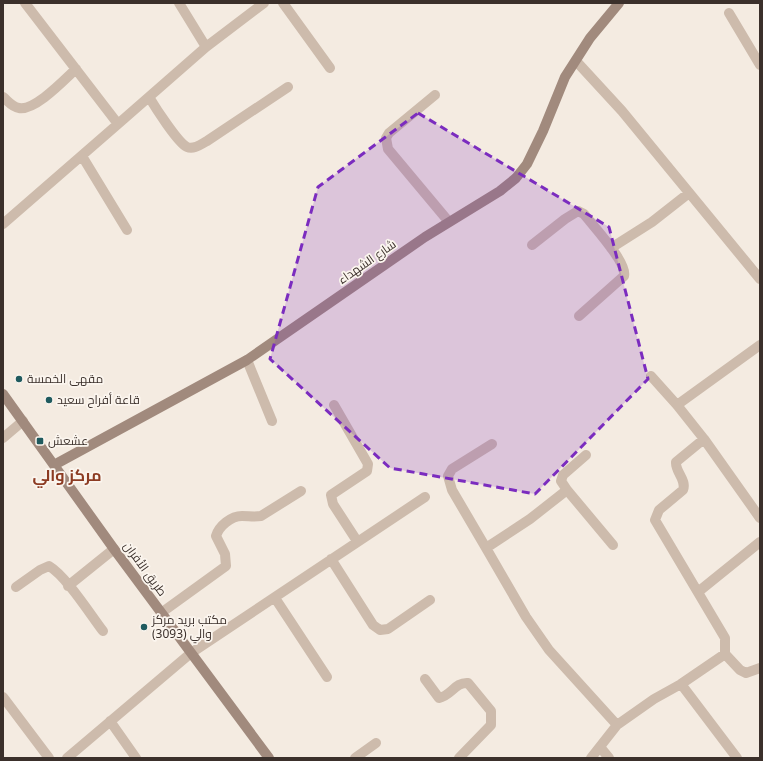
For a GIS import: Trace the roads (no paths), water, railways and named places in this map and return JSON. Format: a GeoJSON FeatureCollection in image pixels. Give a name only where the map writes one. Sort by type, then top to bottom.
{"type":"FeatureCollection","features":[{"type":"Feature","properties":{"kind":"street"},"geometry":{"type":"LineString","coordinates":[[25,3],[118,124]]}},
{"type":"Feature","properties":{"kind":"street"},"geometry":{"type":"LineString","coordinates":[[179,3],[206,47]]}},
{"type":"Feature","properties":{"kind":"street"},"geometry":{"type":"LineString","coordinates":[[3,224],[206,47],[264,3]]}},
{"type":"Feature","properties":{"kind":"street"},"geometry":{"type":"LineString","coordinates":[[283,3],[330,68]]}},
{"type":"Feature","properties":{"kind":"street","name":"شارع الشهداء"},"geometry":{"type":"LineString","coordinates":[[54,465],[247,360],[449,222],[500,190],[520,173],[527,164],[543,131],[564,77],[590,38],[619,3]]}},
{"type":"Feature","properties":{"kind":"street"},"geometry":{"type":"LineString","coordinates":[[729,13],[760,65]]}},
{"type":"Feature","properties":{"kind":"street"},"geometry":{"type":"LineString","coordinates":[[576,61],[622,111],[760,279]]}},
{"type":"Feature","properties":{"kind":"street"},"geometry":{"type":"LineString","coordinates":[[3,97],[11,104],[19,108],[31,106],[76,69]]}},
{"type":"Feature","properties":{"kind":"street"},"geometry":{"type":"LineString","coordinates":[[148,97],[180,142],[191,148],[198,147],[288,87]]}},
{"type":"Feature","properties":{"kind":"street"},"geometry":{"type":"LineString","coordinates":[[435,95],[388,133],[386,142],[388,149],[449,222]]}},
{"type":"Feature","properties":{"kind":"street"},"geometry":{"type":"LineString","coordinates":[[82,156],[127,230]]}},
{"type":"Feature","properties":{"kind":"street"},"geometry":{"type":"LineString","coordinates":[[611,248],[652,222],[689,193]]}},
{"type":"Feature","properties":{"kind":"street"},"geometry":{"type":"LineString","coordinates":[[532,245],[565,219],[578,211],[584,214],[611,248],[624,270],[624,276],[579,316]]}},
{"type":"Feature","properties":{"kind":"street"},"geometry":{"type":"LineString","coordinates":[[677,405],[760,344]]}},
{"type":"Feature","properties":{"kind":"street"},"geometry":{"type":"LineString","coordinates":[[247,360],[272,420]]}},
{"type":"Feature","properties":{"kind":"street"},"geometry":{"type":"LineString","coordinates":[[651,376],[677,405],[704,439],[760,518]]}},
{"type":"Feature","properties":{"kind":"street","name":"طريق الأفران"},"geometry":{"type":"LineString","coordinates":[[3,394],[114,549],[270,758]]}},
{"type":"Feature","properties":{"kind":"street"},"geometry":{"type":"LineString","coordinates":[[334,405],[368,464],[367,471],[331,495],[333,504],[357,541]]}},
{"type":"Feature","properties":{"kind":"street"},"geometry":{"type":"LineString","coordinates":[[3,438],[23,421]]}},
{"type":"Feature","properties":{"kind":"street"},"geometry":{"type":"LineString","coordinates":[[704,439],[676,462],[677,469],[684,484],[683,490],[659,510],[654,517],[656,525],[726,638],[725,654],[740,670],[746,673],[760,668]]}},
{"type":"Feature","properties":{"kind":"street"},"geometry":{"type":"LineString","coordinates":[[492,444],[452,469],[448,476],[452,490],[526,617],[549,650],[617,725]]}},
{"type":"Feature","properties":{"kind":"street"},"geometry":{"type":"LineString","coordinates":[[586,455],[563,475],[561,481],[612,545]]}},
{"type":"Feature","properties":{"kind":"street"},"geometry":{"type":"LineString","coordinates":[[486,548],[530,519],[567,490]]}},
{"type":"Feature","properties":{"kind":"street"},"geometry":{"type":"LineString","coordinates":[[161,613],[226,566],[225,554],[216,536],[221,527],[240,516],[261,516],[301,491]]}},
{"type":"Feature","properties":{"kind":"street"},"geometry":{"type":"LineString","coordinates":[[66,758],[191,653],[425,497]]}},
{"type":"Feature","properties":{"kind":"street"},"geometry":{"type":"LineString","coordinates":[[698,592],[760,542]]}},
{"type":"Feature","properties":{"kind":"street"},"geometry":{"type":"LineString","coordinates":[[68,586],[114,549]]}},
{"type":"Feature","properties":{"kind":"street"},"geometry":{"type":"LineString","coordinates":[[330,559],[373,625],[380,630],[388,629],[430,600]]}},
{"type":"Feature","properties":{"kind":"street"},"geometry":{"type":"LineString","coordinates":[[16,587],[40,570],[49,566],[54,569],[103,631]]}},
{"type":"Feature","properties":{"kind":"street"},"geometry":{"type":"LineString","coordinates":[[275,598],[327,678]]}},
{"type":"Feature","properties":{"kind":"street"},"geometry":{"type":"LineString","coordinates":[[591,758],[617,725],[654,699],[681,684],[725,654]]}},
{"type":"Feature","properties":{"kind":"street"},"geometry":{"type":"LineString","coordinates":[[425,679],[439,698],[444,696],[459,684],[468,683],[491,711],[491,725],[459,758]]}},
{"type":"Feature","properties":{"kind":"street"},"geometry":{"type":"LineString","coordinates":[[681,684],[737,758]]}},
{"type":"Feature","properties":{"kind":"street"},"geometry":{"type":"LineString","coordinates":[[3,697],[49,758]]}},
{"type":"Feature","properties":{"kind":"street"},"geometry":{"type":"LineString","coordinates":[[110,721],[136,758]]}},
{"type":"Feature","properties":{"kind":"street"},"geometry":{"type":"LineString","coordinates":[[355,758],[376,743]]}},
{"type":"Feature","properties":{"kind":"street"},"geometry":{"type":"LineString","coordinates":[[600,747],[609,758]]}},
{"type":"Feature","properties":{"kind":"place","name":"مقهى الخمسة"},"geometry":{"type":"Point","coordinates":[19,379]}},
{"type":"Feature","properties":{"kind":"place","name":"قاعة أفراح سعيد"},"geometry":{"type":"Point","coordinates":[49,400]}},
{"type":"Feature","properties":{"kind":"place","name":"عشعش"},"geometry":{"type":"Point","coordinates":[40,441]}},
{"type":"Feature","properties":{"kind":"place","name":"مكتب بريد مركز والي (3093)"},"geometry":{"type":"Point","coordinates":[144,627]}},
{"type":"Feature","properties":{"kind":"district","name":"مركز والي"},"geometry":{"type":"Point","coordinates":[67,475]}}]}
